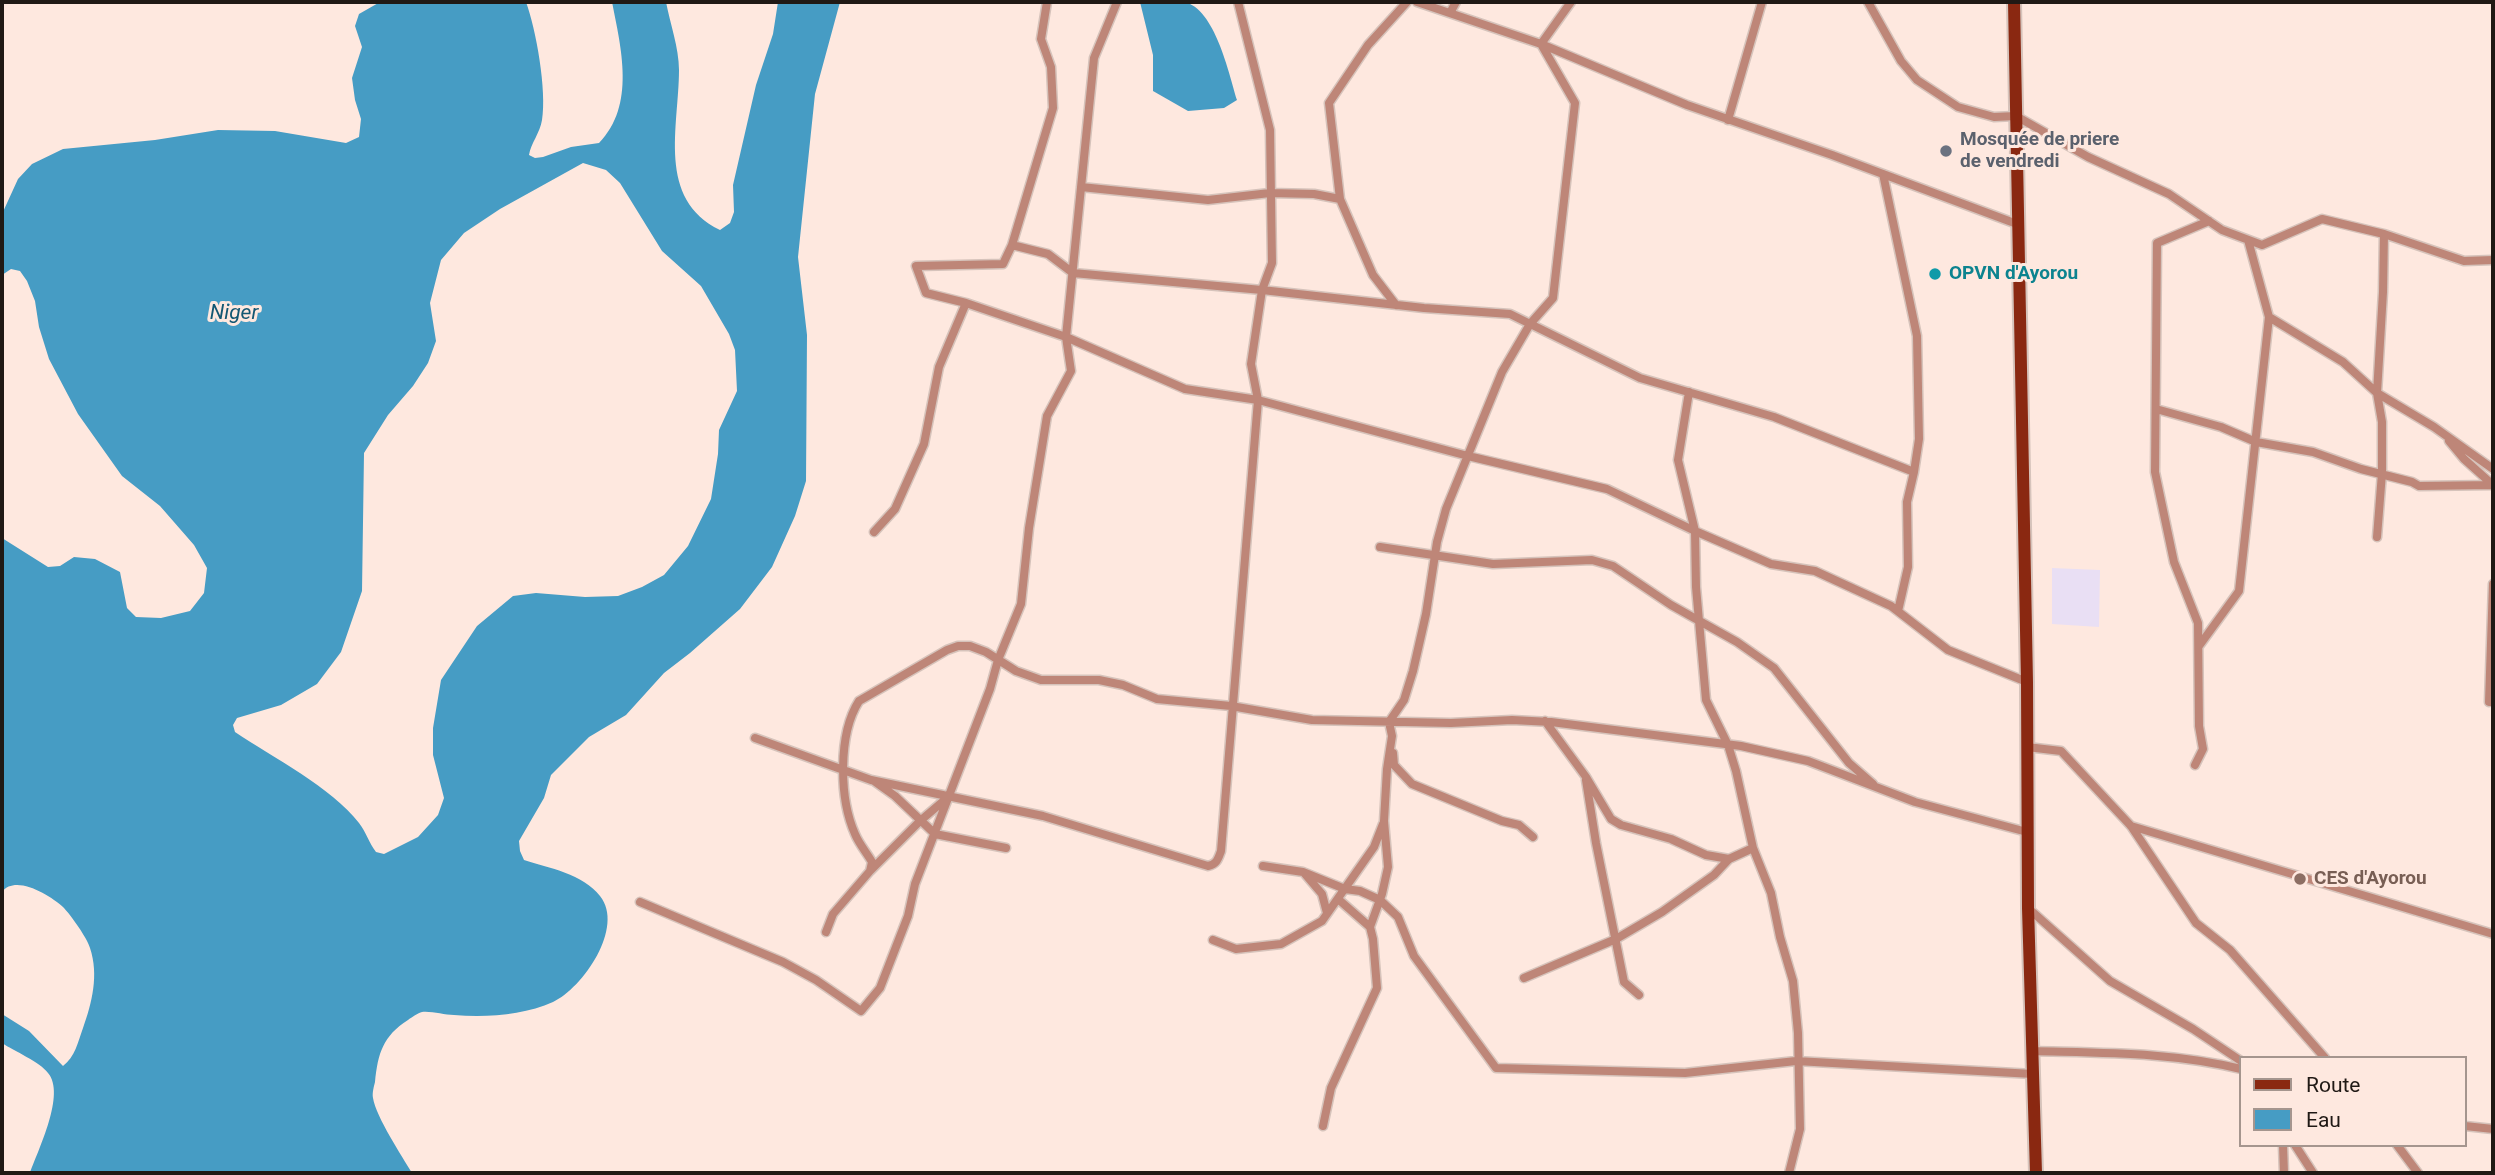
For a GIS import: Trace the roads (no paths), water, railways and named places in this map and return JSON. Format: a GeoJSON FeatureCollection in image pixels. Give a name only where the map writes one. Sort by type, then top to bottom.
{"type":"FeatureCollection","features":[{"type":"Feature","properties":{"kind":"main road"},"geometry":{"type":"LineString","coordinates":[[2014,2],[2027,682],[2028,908],[2036,1173]]}},
{"type":"Feature","properties":{"kind":"street"},"geometry":{"type":"LineString","coordinates":[[1047,2],[1041,39],[1051,67],[1053,108],[1012,245],[1003,264],[916,266],[926,293],[966,303],[1066,337],[1185,389],[1258,400],[1468,456],[1607,489],[1772,564],[1815,571],[1898,611],[1948,650],[2027,682]]}},
{"type":"Feature","properties":{"kind":"street"},"geometry":{"type":"LineString","coordinates":[[640,902],[783,962],[816,980],[861,1011],[880,988],[908,916],[915,884],[1021,604],[1029,528],[1047,416],[1071,371],[1066,337],[1094,58],[1116,2]]}},
{"type":"Feature","properties":{"kind":"street"},"geometry":{"type":"LineString","coordinates":[[755,738],[871,780],[1043,816],[1208,866],[1214,864],[1221,851],[1258,400],[1251,364],[1262,290],[1272,263],[1270,130],[1238,2]]}},
{"type":"Feature","properties":{"kind":"street"},"geometry":{"type":"LineString","coordinates":[[1396,305],[1373,275],[1340,199],[1329,103],[1368,45],[1407,2]]}},
{"type":"Feature","properties":{"kind":"street"},"geometry":{"type":"LineString","coordinates":[[1417,2],[1541,44],[1687,105],[2017,224]]}},
{"type":"Feature","properties":{"kind":"street"},"geometry":{"type":"LineString","coordinates":[[1450,13],[1456,2]]}},
{"type":"Feature","properties":{"kind":"street"},"geometry":{"type":"LineString","coordinates":[[1541,44],[1571,2]]}},
{"type":"Feature","properties":{"kind":"street"},"geometry":{"type":"LineString","coordinates":[[1728,120],[1762,2]]}},
{"type":"Feature","properties":{"kind":"street"},"geometry":{"type":"LineString","coordinates":[[1868,2],[1901,61],[1917,80],[1958,107],[1994,117],[2016,116],[2088,157],[2169,194],[2222,230],[2262,245],[2322,219],[2384,234],[2465,261],[2493,260]]}},
{"type":"Feature","properties":{"kind":"street"},"geometry":{"type":"LineString","coordinates":[[1533,837],[1519,825],[1502,821],[1412,784],[1394,765],[1389,722],[1404,700],[1413,671],[1446,509],[1502,373],[1530,324],[1553,298],[1575,103],[1541,44]]}},
{"type":"Feature","properties":{"kind":"street"},"geometry":{"type":"LineString","coordinates":[[1883,174],[1917,336],[1919,439],[1907,502],[1908,566],[1898,611]]}},
{"type":"Feature","properties":{"kind":"street"},"geometry":{"type":"LineString","coordinates":[[1081,187],[1208,200],[1270,193],[1314,194],[1340,199]]}},
{"type":"Feature","properties":{"kind":"street"},"geometry":{"type":"LineString","coordinates":[[2195,765],[2203,749],[2199,726],[2198,623],[2174,562],[2155,472],[2157,243],[2209,221]]}},
{"type":"Feature","properties":{"kind":"street"},"geometry":{"type":"LineString","coordinates":[[2377,537],[2382,473],[2382,422],[2377,393],[2384,234]]}},
{"type":"Feature","properties":{"kind":"street"},"geometry":{"type":"LineString","coordinates":[[2198,648],[2239,591],[2269,317],[2248,240]]}},
{"type":"Feature","properties":{"kind":"street"},"geometry":{"type":"LineString","coordinates":[[1012,245],[1048,254],[1073,273],[1510,314],[1640,377],[1774,417],[1914,472]]}},
{"type":"Feature","properties":{"kind":"street"},"geometry":{"type":"LineString","coordinates":[[874,532],[895,509],[924,444],[939,367],[966,303]]}},
{"type":"Feature","properties":{"kind":"street"},"geometry":{"type":"LineString","coordinates":[[2269,317],[2343,362],[2377,393],[2443,433],[2493,469]]}},
{"type":"Feature","properties":{"kind":"street"},"geometry":{"type":"LineString","coordinates":[[1689,392],[1678,460],[1695,531],[1706,700],[1728,744],[1753,848],[1771,893],[1793,981],[1799,1061],[1800,1129],[1789,1173]]}},
{"type":"Feature","properties":{"kind":"street"},"geometry":{"type":"LineString","coordinates":[[2156,409],[2221,427],[2256,442],[2313,452],[2419,486],[2493,485]]}},
{"type":"Feature","properties":{"kind":"street"},"geometry":{"type":"LineString","coordinates":[[2443,433],[2464,459],[2493,485]]}},
{"type":"Feature","properties":{"kind":"street"},"geometry":{"type":"LineString","coordinates":[[1380,547],[1493,565],[1592,560],[1613,566],[1737,642],[1774,668],[1850,763],[1878,788]]}},
{"type":"Feature","properties":{"kind":"street"},"geometry":{"type":"LineString","coordinates":[[2489,702],[2493,584]]}},
{"type":"Feature","properties":{"kind":"street"},"geometry":{"type":"LineString","coordinates":[[870,871],[872,862],[855,834],[842,768],[844,746],[855,709],[859,701],[958,646],[970,646],[1016,671],[1041,680],[1099,680],[1123,685],[1157,699],[1231,706],[1312,720],[1545,721],[1728,744],[1808,761],[1915,802],[2027,832]]}},
{"type":"Feature","properties":{"kind":"street"},"geometry":{"type":"LineString","coordinates":[[1545,721],[1586,777],[1611,819],[1621,825],[1671,839],[1706,855],[1729,859]]}},
{"type":"Feature","properties":{"kind":"street"},"geometry":{"type":"LineString","coordinates":[[1322,1126],[1331,1088],[1377,988],[1370,927],[1388,867],[1384,821],[1392,736]]}},
{"type":"Feature","properties":{"kind":"street"},"geometry":{"type":"LineString","coordinates":[[2027,747],[2061,751],[2131,826],[2196,923],[2230,950],[2323,1056]]}},
{"type":"Feature","properties":{"kind":"street"},"geometry":{"type":"LineString","coordinates":[[1586,777],[1596,843],[1624,982],[1640,995]]}},
{"type":"Feature","properties":{"kind":"street"},"geometry":{"type":"LineString","coordinates":[[871,780],[895,796],[935,834],[1006,848]]}},
{"type":"Feature","properties":{"kind":"street"},"geometry":{"type":"LineString","coordinates":[[826,932],[833,914],[870,871],[949,796]]}},
{"type":"Feature","properties":{"kind":"street"},"geometry":{"type":"LineString","coordinates":[[1213,940],[1236,948],[1281,944],[1322,921],[1374,847],[1384,821]]}},
{"type":"Feature","properties":{"kind":"street"},"geometry":{"type":"LineString","coordinates":[[2131,826],[2493,934]]}},
{"type":"Feature","properties":{"kind":"street"},"geometry":{"type":"LineString","coordinates":[[1524,978],[1616,939],[1693,890],[1714,875],[1729,859],[1753,848]]}},
{"type":"Feature","properties":{"kind":"street"},"geometry":{"type":"LineString","coordinates":[[1263,866],[1303,872],[1380,900],[1398,917],[1414,956],[1496,1068],[1685,1073],[1799,1061],[2033,1074]]}},
{"type":"Feature","properties":{"kind":"street"},"geometry":{"type":"LineString","coordinates":[[1303,872],[1322,894],[1327,914]]}},
{"type":"Feature","properties":{"kind":"street"},"geometry":{"type":"LineString","coordinates":[[1338,899],[1370,927]]}},
{"type":"Feature","properties":{"kind":"street"},"geometry":{"type":"LineString","coordinates":[[2028,908],[2110,981],[2193,1029],[2240,1060]]}},
{"type":"Feature","properties":{"kind":"street"},"geometry":{"type":"LineString","coordinates":[[2032,1051],[2206,1060],[2240,1069]]}},
{"type":"Feature","properties":{"kind":"street"},"geometry":{"type":"LineString","coordinates":[[2467,1126],[2493,1129]]}},
{"type":"Feature","properties":{"kind":"street"},"geometry":{"type":"LineString","coordinates":[[2283,1147],[2284,1173]]}},
{"type":"Feature","properties":{"kind":"street"},"geometry":{"type":"LineString","coordinates":[[2296,1147],[2313,1173]]}},
{"type":"Feature","properties":{"kind":"street"},"geometry":{"type":"LineString","coordinates":[[2398,1147],[2418,1173]]}},
{"type":"Feature","properties":{"kind":"water","name":"Niger"},"geometry":{"type":"Polygon","coordinates":[[[380,2],[526,2],[537,44],[543,93],[541,125],[529,155],[535,158],[571,147],[599,143],[611,128],[622,94],[623,76],[612,2],[666,2],[679,62],[675,137],[679,181],[687,200],[700,217],[720,230],[730,223],[734,212],[733,185],[756,85],[773,34],[778,2],[840,2],[815,94],[798,257],[807,335],[806,481],[795,516],[772,567],[740,609],[664,673],[626,715],[589,737],[551,775],[544,798],[519,841],[524,860],[575,877],[593,888],[600,896],[606,909],[607,924],[604,939],[588,970],[565,995],[530,1010],[479,1016],[420,1013],[393,1032],[383,1046],[373,1098],[384,1126],[412,1173],[30,1173],[49,1122],[54,1094],[53,1082],[39,1065],[2,1043],[2,1014],[29,1031],[63,1066],[78,1044],[92,999],[94,968],[89,944],[63,907],[41,892],[24,886],[15,885],[2,892],[2,538],[48,567],[60,566],[74,557],[95,559],[120,572],[127,608],[136,617],[161,618],[190,611],[204,593],[207,568],[194,545],[160,506],[122,476],[78,414],[49,359],[39,327],[35,301],[27,281],[20,271],[11,269],[2,275],[2,214],[18,179],[32,164],[63,149],[155,140],[218,130],[275,131],[346,143],[359,137],[361,119],[352,78],[362,47],[355,26],[359,14],[380,2]],[[583,163],[500,209],[464,233],[441,260],[430,303],[436,341],[428,363],[413,386],[388,415],[364,453],[362,591],[341,652],[317,684],[281,705],[237,718],[233,725],[235,732],[333,797],[359,823],[376,852],[384,854],[418,837],[438,815],[444,798],[433,755],[433,728],[441,680],[477,626],[513,596],[536,593],[585,597],[618,596],[642,587],[664,575],[688,546],[711,499],[719,430],[737,391],[735,350],[729,334],[701,286],[662,251],[620,183],[606,170],[583,163]]]}},
{"type":"Feature","properties":{"kind":"water"},"geometry":{"type":"Polygon","coordinates":[[[1140,2],[1184,2],[1195,7],[1204,16],[1225,59],[1237,100],[1224,108],[1188,111],[1153,91],[1153,55],[1140,2]]]}},
{"type":"Feature","properties":{"kind":"place","name":"Mosquée de priere de vendredi"},"geometry":{"type":"Point","coordinates":[1946,151]}},
{"type":"Feature","properties":{"kind":"place","name":"OPVN d'Ayorou"},"geometry":{"type":"Point","coordinates":[1935,274]}},
{"type":"Feature","properties":{"kind":"place","name":"CES d'Ayorou"},"geometry":{"type":"Point","coordinates":[2300,879]}}]}
